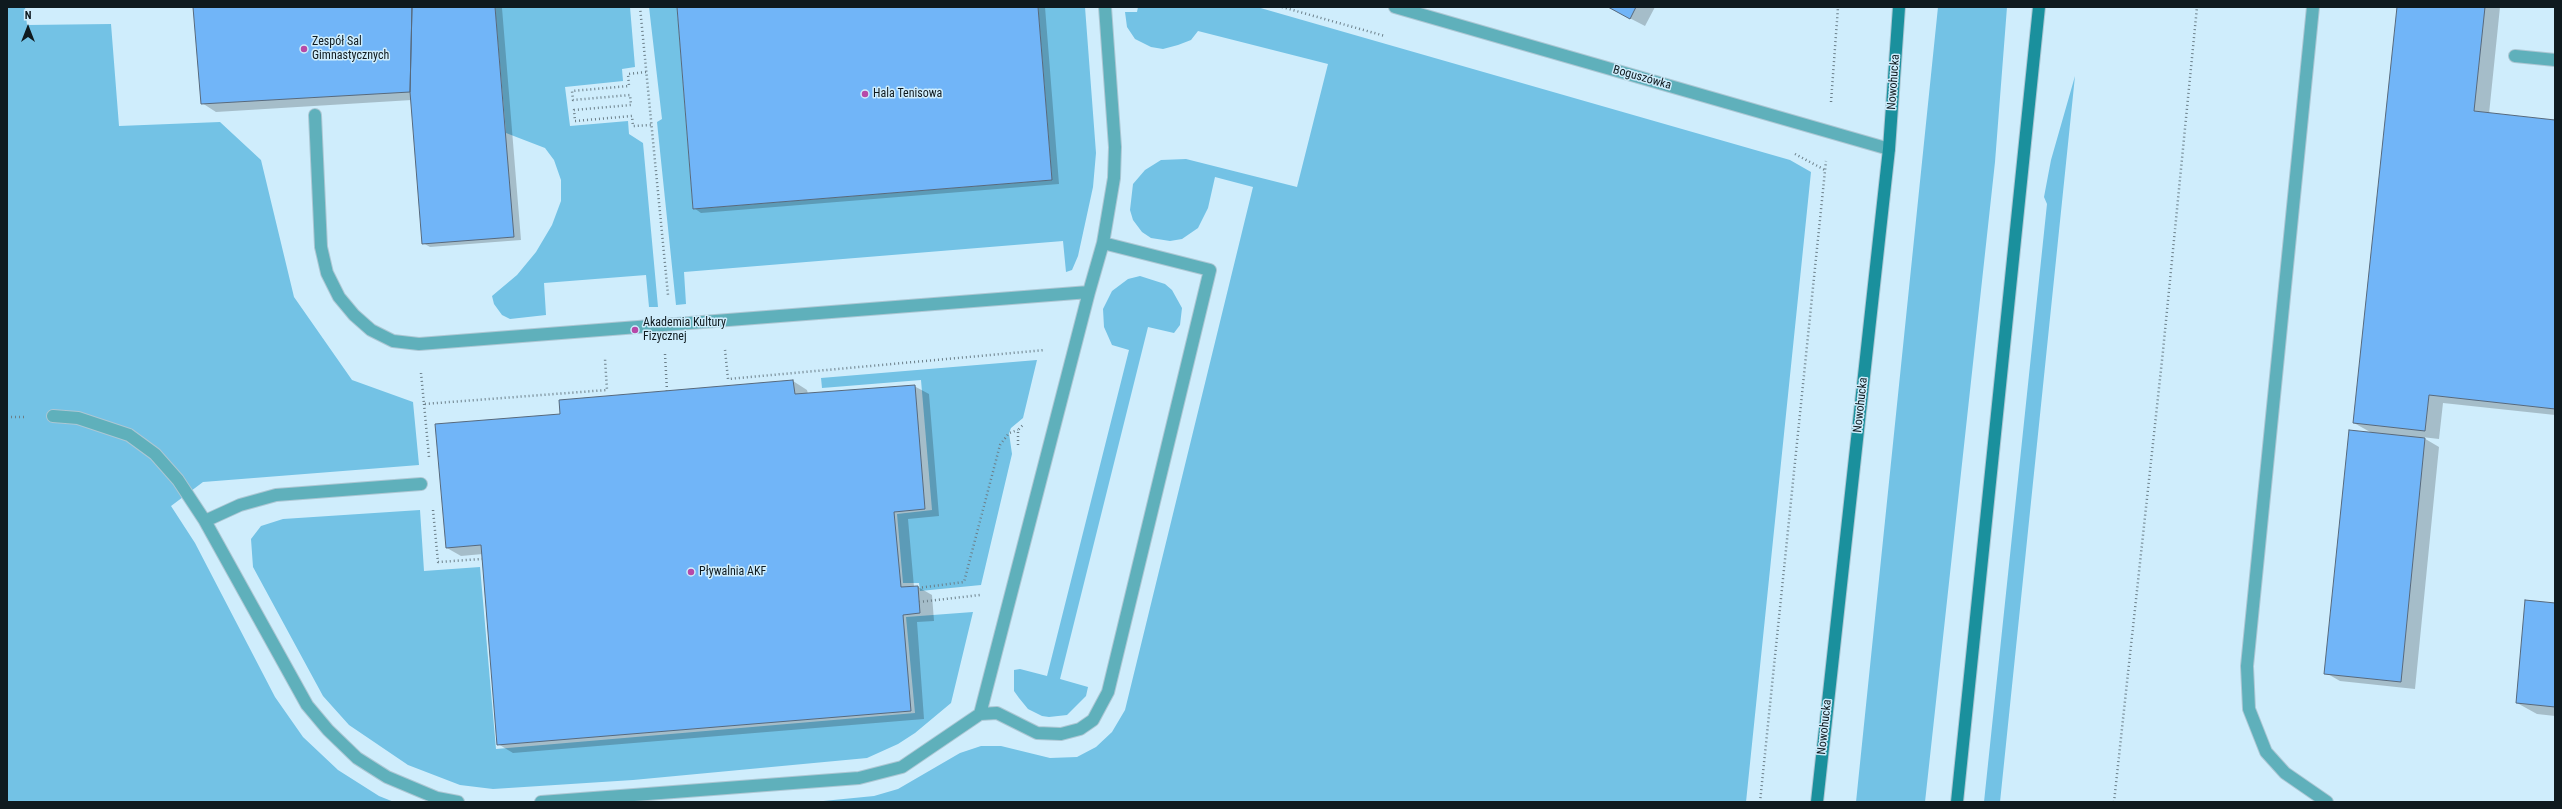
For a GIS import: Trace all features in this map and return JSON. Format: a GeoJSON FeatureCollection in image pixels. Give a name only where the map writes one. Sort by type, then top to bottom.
{"type":"FeatureCollection","features":[{"type":"Feature","properties":{"kind":"main road","name":"Nowohucka"},"geometry":{"type":"LineString","coordinates":[[1817,802],[1889,149],[1899,7]]}},
{"type":"Feature","properties":{"kind":"main road"},"geometry":{"type":"LineString","coordinates":[[1957,802],[2039,7]]}},
{"type":"Feature","properties":{"kind":"lane"},"geometry":{"type":"LineString","coordinates":[[980,714],[1103,243],[1114,178],[1115,147],[1105,7]]}},
{"type":"Feature","properties":{"kind":"lane","name":"Boguszówka"},"geometry":{"type":"LineString","coordinates":[[1395,7],[1423,11],[1889,149]]}},
{"type":"Feature","properties":{"kind":"lane"},"geometry":{"type":"LineString","coordinates":[[2313,7],[2247,666],[2249,709],[2266,752],[2285,773],[2327,802]]}},
{"type":"Feature","properties":{"kind":"lane"},"geometry":{"type":"LineString","coordinates":[[2515,56],[2555,60]]}},
{"type":"Feature","properties":{"kind":"lane"},"geometry":{"type":"LineString","coordinates":[[315,115],[321,247],[327,273],[340,297],[354,316],[371,330],[393,341],[419,344],[1089,292]]}},
{"type":"Feature","properties":{"kind":"lane"},"geometry":{"type":"LineString","coordinates":[[542,802],[859,778],[902,767],[980,714],[997,713],[1037,733],[1061,734],[1080,729],[1094,720],[1108,692],[1210,270],[1103,243]]}},
{"type":"Feature","properties":{"kind":"lane"},"geometry":{"type":"LineString","coordinates":[[53,416],[78,418],[129,435],[155,454],[178,480],[205,521],[307,705],[328,730],[357,758],[387,777],[437,798],[458,802]]}},
{"type":"Feature","properties":{"kind":"lane"},"geometry":{"type":"LineString","coordinates":[[205,521],[240,505],[276,495],[421,484]]}},
{"type":"Feature","properties":{"kind":"path"},"geometry":{"type":"LineString","coordinates":[[640,7],[671,325],[664,351],[667,391]]}},
{"type":"Feature","properties":{"kind":"path"},"geometry":{"type":"LineString","coordinates":[[1760,802],[1829,132],[1838,7]]}},
{"type":"Feature","properties":{"kind":"path"},"geometry":{"type":"LineString","coordinates":[[2114,802],[2163,351],[2197,7]]}},
{"type":"Feature","properties":{"kind":"path"},"geometry":{"type":"LineString","coordinates":[[646,72],[628,74],[629,86],[572,90],[573,100],[630,96],[631,105],[574,110],[575,121],[632,116],[633,126],[651,125]]}},
{"type":"Feature","properties":{"kind":"path"},"geometry":{"type":"LineString","coordinates":[[419,344],[430,464]]}},
{"type":"Feature","properties":{"kind":"path"},"geometry":{"type":"LineString","coordinates":[[725,345],[728,379],[1046,350],[1044,358]]}},
{"type":"Feature","properties":{"kind":"path"},"geometry":{"type":"LineString","coordinates":[[424,404],[607,390],[605,356]]}},
{"type":"Feature","properties":{"kind":"path"},"geometry":{"type":"LineString","coordinates":[[918,588],[964,582],[1000,445],[1010,433],[1018,430],[1027,421]]}},
{"type":"Feature","properties":{"kind":"path"},"geometry":{"type":"LineString","coordinates":[[1018,430],[1017,439],[1020,451]]}},
{"type":"Feature","properties":{"kind":"path"},"geometry":{"type":"LineString","coordinates":[[433,507],[438,562],[482,559]]}},
{"type":"Feature","properties":{"kind":"path"},"geometry":{"type":"LineString","coordinates":[[919,602],[985,595]]}},
{"type":"Feature","properties":{"kind":"shaded area"},"geometry":{"type":"Polygon","coordinates":[[[7,7],[25,7],[27,25],[111,24],[119,126],[220,122],[261,160],[294,297],[352,380],[413,402],[419,465],[203,482],[171,506],[195,543],[275,697],[303,737],[338,770],[379,796],[394,802],[7,802],[7,7]]]}},
{"type":"Feature","properties":{"kind":"shaded area"},"geometry":{"type":"Polygon","coordinates":[[[495,7],[630,7],[635,67],[622,69],[623,81],[565,87],[570,126],[628,121],[629,134],[643,143],[658,307],[649,307],[646,275],[544,283],[546,315],[510,319],[502,315],[494,304],[492,296],[517,275],[536,252],[552,225],[561,201],[561,180],[554,160],[545,148],[506,133],[495,7]]]}},
{"type":"Feature","properties":{"kind":"shaded area"},"geometry":{"type":"Polygon","coordinates":[[[649,7],[677,7],[693,209],[1052,180],[1038,7],[1085,7],[1096,153],[1093,187],[1078,256],[1072,270],[1066,272],[1063,241],[684,272],[686,304],[676,305],[657,122],[662,119],[649,7]]]}},
{"type":"Feature","properties":{"kind":"shaded area"},"geometry":{"type":"Polygon","coordinates":[[[1138,7],[1257,7],[1790,160],[1811,172],[1746,802],[813,802],[874,796],[898,789],[960,753],[981,746],[1001,746],[1050,758],[1077,757],[1096,747],[1112,732],[1125,710],[1253,187],[1215,177],[1208,208],[1198,228],[1182,239],[1170,241],[1151,238],[1142,232],[1133,220],[1130,210],[1133,184],[1145,170],[1161,160],[1186,159],[1297,187],[1328,64],[1198,31],[1191,40],[1178,45],[1163,49],[1151,47],[1135,39],[1127,27],[1125,12],[1137,12],[1138,7]]]}},
{"type":"Feature","properties":{"kind":"shaded area"},"geometry":{"type":"Polygon","coordinates":[[[1938,7],[2007,7],[1995,162],[1925,802],[1856,802],[1938,7]]]}},
{"type":"Feature","properties":{"kind":"shaded area"},"geometry":{"type":"Polygon","coordinates":[[[2075,76],[2000,802],[1984,802],[2047,204],[2044,197],[2051,160],[2075,76]]]}},
{"type":"Feature","properties":{"kind":"shaded area"},"geometry":{"type":"Polygon","coordinates":[[[1140,276],[1165,284],[1172,290],[1182,308],[1180,325],[1174,333],[1148,327],[1060,679],[1088,687],[1086,696],[1067,715],[1049,717],[1042,716],[1028,709],[1014,691],[1014,670],[1020,669],[1047,676],[1129,350],[1112,345],[1104,327],[1103,309],[1112,291],[1128,279],[1140,276]]]}},
{"type":"Feature","properties":{"kind":"shaded area"},"geometry":{"type":"Polygon","coordinates":[[[1037,360],[1023,418],[1011,428],[1009,433],[1012,454],[981,585],[920,591],[919,583],[903,583],[897,514],[932,510],[921,380],[822,388],[821,378],[1037,360]]]}},
{"type":"Feature","properties":{"kind":"shaded area"},"geometry":{"type":"Polygon","coordinates":[[[420,510],[424,571],[480,567],[496,749],[915,713],[906,617],[973,612],[951,703],[915,733],[898,744],[867,758],[633,780],[493,789],[460,785],[408,765],[349,725],[323,696],[253,567],[251,539],[261,526],[283,519],[420,510]]]}},
{"type":"Feature","properties":{"kind":"building","name":"Zespół Sal Gimnastycznych"},"geometry":{"type":"Polygon","coordinates":[[[193,7],[412,7],[410,92],[201,104],[193,7]]]}},
{"type":"Feature","properties":{"kind":"building"},"geometry":{"type":"Polygon","coordinates":[[[412,7],[495,7],[514,237],[422,244],[410,92],[412,7]]]}},
{"type":"Feature","properties":{"kind":"building","name":"Hala Tenisowa"},"geometry":{"type":"Polygon","coordinates":[[[677,7],[1038,7],[1052,180],[693,209],[677,7]]]}},
{"type":"Feature","properties":{"kind":"building"},"geometry":{"type":"Polygon","coordinates":[[[1608,7],[1636,7],[1630,19],[1608,7]]]}},
{"type":"Feature","properties":{"kind":"building"},"geometry":{"type":"Polygon","coordinates":[[[2397,7],[2485,7],[2474,111],[2555,120],[2555,409],[2429,395],[2425,431],[2353,423],[2397,7]]]}},
{"type":"Feature","properties":{"kind":"building","name":"Pływalnia AKF"},"geometry":{"type":"Polygon","coordinates":[[[793,380],[795,394],[915,385],[925,509],[894,512],[901,587],[918,586],[920,613],[903,615],[911,711],[497,745],[481,545],[446,548],[435,424],[560,414],[559,400],[793,380]]]}},
{"type":"Feature","properties":{"kind":"building"},"geometry":{"type":"Polygon","coordinates":[[[2349,430],[2425,438],[2401,682],[2324,674],[2349,430]]]}},
{"type":"Feature","properties":{"kind":"building"},"geometry":{"type":"Polygon","coordinates":[[[2525,600],[2555,603],[2555,707],[2516,703],[2525,600]]]}},
{"type":"Feature","properties":{"kind":"place","name":"Zespół Sal Gimnastycznych"},"geometry":{"type":"Point","coordinates":[304,49]}},
{"type":"Feature","properties":{"kind":"place","name":"Hala Tenisowa"},"geometry":{"type":"Point","coordinates":[865,94]}},
{"type":"Feature","properties":{"kind":"place","name":"Akademia Kultury Fizycznej"},"geometry":{"type":"Point","coordinates":[635,330]}},
{"type":"Feature","properties":{"kind":"place","name":"Pływalnia AKF"},"geometry":{"type":"Point","coordinates":[691,572]}}]}
